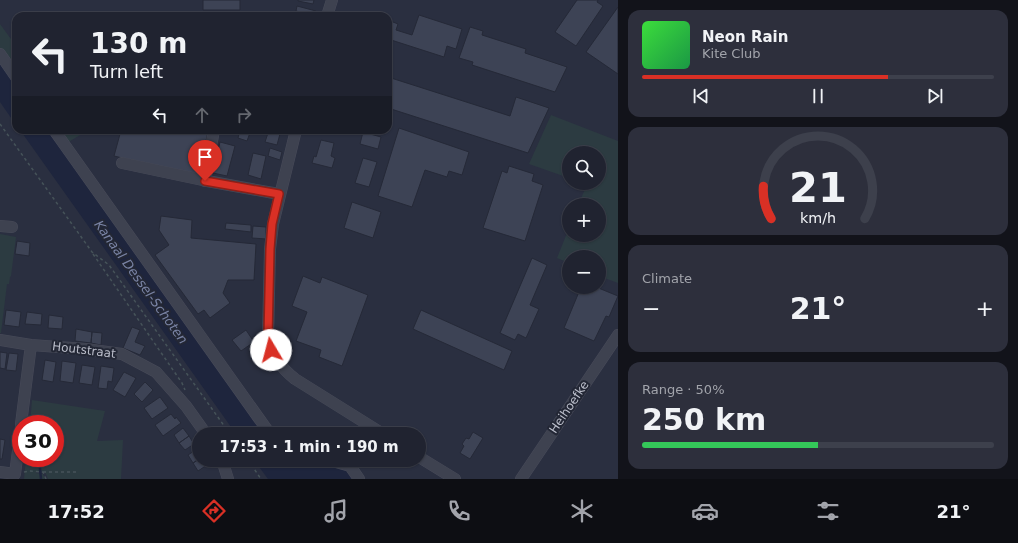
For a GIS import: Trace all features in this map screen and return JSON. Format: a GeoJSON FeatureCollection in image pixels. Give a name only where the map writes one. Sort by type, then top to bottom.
{"type":"FeatureCollection","features":[{"type":"Feature","properties":{"kind":"street"},"geometry":{"type":"LineString","coordinates":[[328,12],[332,0]]}},
{"type":"Feature","properties":{"kind":"street"},"geometry":{"type":"LineString","coordinates":[[0,54],[12,71]]}},
{"type":"Feature","properties":{"kind":"street"},"geometry":{"type":"LineString","coordinates":[[57,134],[265,427]]}},
{"type":"Feature","properties":{"kind":"street"},"geometry":{"type":"LineString","coordinates":[[205,181],[213,134]]}},
{"type":"Feature","properties":{"kind":"street"},"geometry":{"type":"LineString","coordinates":[[295,134],[272,224],[268,337],[271,350],[276,359],[289,374],[372,427]]}},
{"type":"Feature","properties":{"kind":"street"},"geometry":{"type":"LineString","coordinates":[[122,163],[205,181],[279,194]]}},
{"type":"Feature","properties":{"kind":"street"},"geometry":{"type":"LineString","coordinates":[[0,226],[12,227]]}},
{"type":"Feature","properties":{"kind":"street","name":"Heihoefke"},"geometry":{"type":"LineString","coordinates":[[521,479],[618,335]]}},
{"type":"Feature","properties":{"kind":"street","name":"Houtstraat"},"geometry":{"type":"LineString","coordinates":[[0,340],[31,345],[86,349],[122,354],[156,372],[186,406],[201,427]]}},
{"type":"Feature","properties":{"kind":"street"},"geometry":{"type":"LineString","coordinates":[[22,415],[31,345]]}},
{"type":"Feature","properties":{"kind":"street"},"geometry":{"type":"LineString","coordinates":[[426,461],[454,479]]}},
{"type":"Feature","properties":{"kind":"street"},"geometry":{"type":"LineString","coordinates":[[0,472],[14,474],[15,467]]}},
{"type":"Feature","properties":{"kind":"street"},"geometry":{"type":"LineString","coordinates":[[224,467],[228,479]]}},
{"type":"Feature","properties":{"kind":"street"},"geometry":{"type":"LineString","coordinates":[[351,467],[359,479]]}},
{"type":"Feature","properties":{"kind":"path"},"geometry":{"type":"LineString","coordinates":[[0,124],[92,252],[182,383]]}},
{"type":"Feature","properties":{"kind":"path"},"geometry":{"type":"LineString","coordinates":[[92,252],[109,265],[225,427]]}},
{"type":"Feature","properties":{"kind":"path"},"geometry":{"type":"LineString","coordinates":[[253,467],[261,479]]}},
{"type":"Feature","properties":{"kind":"path"},"geometry":{"type":"LineString","coordinates":[[37,472],[78,472]]}},
{"type":"Feature","properties":{"kind":"path"},"geometry":{"type":"LineString","coordinates":[[43,472],[46,479]]}},
{"type":"Feature","properties":{"kind":"shaded area"},"geometry":{"type":"Polygon","coordinates":[[[0,24],[12,40],[12,76],[0,59],[0,24]]]}},
{"type":"Feature","properties":{"kind":"shaded area"},"geometry":{"type":"Polygon","coordinates":[[[551,115],[618,141],[618,283],[606,279],[606,250],[562,250],[562,260],[557,258],[563,242],[606,242],[606,198],[581,198],[585,190],[606,190],[606,146],[562,146],[562,176],[529,164],[551,115]]]}},
{"type":"Feature","properties":{"kind":"shaded area"},"geometry":{"type":"Polygon","coordinates":[[[53,134],[79,134],[80,135],[62,146],[53,134]]]}},
{"type":"Feature","properties":{"kind":"shaded area"},"geometry":{"type":"Polygon","coordinates":[[[0,234],[16,237],[11,276],[9,284],[7,284],[1,333],[0,333],[0,234]]]}},
{"type":"Feature","properties":{"kind":"shaded area"},"geometry":{"type":"Polygon","coordinates":[[[32,400],[105,411],[97,441],[123,440],[121,479],[48,479],[45,472],[36,471],[36,473],[43,474],[45,479],[24,479],[25,467],[64,467],[64,415],[31,415],[32,400]]]}},
{"type":"Feature","properties":{"kind":"water"},"geometry":{"type":"Polygon","coordinates":[[[0,59],[12,76],[12,119],[0,102],[0,59]]]}},
{"type":"Feature","properties":{"kind":"water","name":"Kanaal Dessel-Schoten"},"geometry":{"type":"Polygon","coordinates":[[[23,134],[53,134],[261,427],[231,427],[23,134]]]}},
{"type":"Feature","properties":{"kind":"water"},"geometry":{"type":"Polygon","coordinates":[[[259,467],[340,467],[350,470],[356,479],[268,479],[259,467]]]}},
{"type":"Feature","properties":{"kind":"building"},"geometry":{"type":"Polygon","coordinates":[[[203,0],[240,0],[240,10],[203,10],[203,0]]]}},
{"type":"Feature","properties":{"kind":"building"},"geometry":{"type":"Polygon","coordinates":[[[298,0],[314,0],[313,4],[298,0]]]}},
{"type":"Feature","properties":{"kind":"building"},"geometry":{"type":"Polygon","coordinates":[[[577,0],[598,0],[597,2],[603,6],[576,46],[555,32],[577,0]]]}},
{"type":"Feature","properties":{"kind":"building"},"geometry":{"type":"Polygon","coordinates":[[[297,6],[316,11],[300,12],[296,11],[297,6]]]}},
{"type":"Feature","properties":{"kind":"building"},"geometry":{"type":"Polygon","coordinates":[[[618,7],[618,74],[586,52],[618,7]]]}},
{"type":"Feature","properties":{"kind":"building"},"geometry":{"type":"Polygon","coordinates":[[[419,15],[462,29],[456,49],[447,46],[444,57],[392,40],[392,22],[398,24],[396,30],[412,35],[419,15]]]}},
{"type":"Feature","properties":{"kind":"building"},"geometry":{"type":"Polygon","coordinates":[[[470,27],[483,31],[482,35],[526,49],[525,53],[567,67],[555,92],[472,65],[473,62],[459,58],[470,27]]]}},
{"type":"Feature","properties":{"kind":"building"},"geometry":{"type":"Polygon","coordinates":[[[392,78],[510,116],[516,97],[549,108],[528,153],[392,109],[392,78]]]}},
{"type":"Feature","properties":{"kind":"building"},"geometry":{"type":"Polygon","coordinates":[[[399,128],[469,152],[462,175],[449,171],[447,177],[425,170],[412,207],[378,196],[399,128]]]}},
{"type":"Feature","properties":{"kind":"building"},"geometry":{"type":"Polygon","coordinates":[[[120,134],[208,134],[198,176],[114,156],[120,134]]]}},
{"type":"Feature","properties":{"kind":"building"},"geometry":{"type":"Polygon","coordinates":[[[239,134],[250,134],[247,141],[238,138],[239,134]]]}},
{"type":"Feature","properties":{"kind":"building"},"geometry":{"type":"Polygon","coordinates":[[[268,134],[280,134],[277,145],[265,142],[268,134]]]}},
{"type":"Feature","properties":{"kind":"building"},"geometry":{"type":"Polygon","coordinates":[[[362,134],[370,134],[381,137],[378,149],[360,144],[362,134]]]}},
{"type":"Feature","properties":{"kind":"building"},"geometry":{"type":"Polygon","coordinates":[[[321,140],[334,143],[331,156],[335,158],[332,168],[312,163],[314,156],[316,157],[321,140]]]}},
{"type":"Feature","properties":{"kind":"building"},"geometry":{"type":"Polygon","coordinates":[[[220,142],[235,146],[227,176],[213,173],[220,142]]]}},
{"type":"Feature","properties":{"kind":"building"},"geometry":{"type":"Polygon","coordinates":[[[270,148],[282,152],[280,160],[268,156],[270,148]]]}},
{"type":"Feature","properties":{"kind":"building"},"geometry":{"type":"Polygon","coordinates":[[[253,153],[266,156],[261,179],[248,175],[253,153]]]}},
{"type":"Feature","properties":{"kind":"building"},"geometry":{"type":"Polygon","coordinates":[[[363,158],[377,162],[369,187],[355,183],[363,158]]]}},
{"type":"Feature","properties":{"kind":"building"},"geometry":{"type":"Polygon","coordinates":[[[509,166],[534,174],[532,181],[543,185],[525,241],[483,228],[502,171],[507,173],[509,166]]]}},
{"type":"Feature","properties":{"kind":"building"},"geometry":{"type":"Polygon","coordinates":[[[352,202],[381,212],[373,238],[344,228],[352,202]]]}},
{"type":"Feature","properties":{"kind":"building"},"geometry":{"type":"Polygon","coordinates":[[[161,216],[192,220],[191,238],[256,244],[254,280],[228,280],[223,293],[230,303],[210,318],[204,310],[198,314],[155,255],[169,245],[159,230],[161,216]]]}},
{"type":"Feature","properties":{"kind":"building"},"geometry":{"type":"Polygon","coordinates":[[[226,223],[251,225],[251,232],[225,229],[226,223]]]}},
{"type":"Feature","properties":{"kind":"building"},"geometry":{"type":"Polygon","coordinates":[[[253,226],[266,227],[266,239],[252,238],[253,226]]]}},
{"type":"Feature","properties":{"kind":"building"},"geometry":{"type":"Polygon","coordinates":[[[17,241],[30,243],[29,256],[15,254],[17,241]]]}},
{"type":"Feature","properties":{"kind":"building"},"geometry":{"type":"Polygon","coordinates":[[[532,258],[547,265],[530,305],[539,309],[526,338],[518,334],[515,340],[500,333],[532,258]]]}},
{"type":"Feature","properties":{"kind":"building"},"geometry":{"type":"Polygon","coordinates":[[[303,276],[320,283],[322,277],[368,295],[342,366],[319,357],[321,350],[296,341],[307,312],[292,306],[303,276]]]}},
{"type":"Feature","properties":{"kind":"building"},"geometry":{"type":"Polygon","coordinates":[[[606,291],[618,296],[609,317],[606,316],[594,341],[564,328],[578,294],[606,294],[606,291]]]}},
{"type":"Feature","properties":{"kind":"building"},"geometry":{"type":"Polygon","coordinates":[[[6,310],[21,312],[19,327],[4,325],[6,310]]]}},
{"type":"Feature","properties":{"kind":"building"},"geometry":{"type":"Polygon","coordinates":[[[421,310],[512,351],[504,370],[413,329],[421,310]]]}},
{"type":"Feature","properties":{"kind":"building"},"geometry":{"type":"Polygon","coordinates":[[[27,312],[42,314],[41,325],[25,324],[27,312]]]}},
{"type":"Feature","properties":{"kind":"building"},"geometry":{"type":"Polygon","coordinates":[[[49,315],[63,317],[62,329],[48,328],[49,315]]]}},
{"type":"Feature","properties":{"kind":"building"},"geometry":{"type":"Polygon","coordinates":[[[132,327],[140,330],[135,342],[145,346],[140,355],[123,348],[132,327]]]}},
{"type":"Feature","properties":{"kind":"building"},"geometry":{"type":"Polygon","coordinates":[[[76,329],[92,332],[91,343],[75,341],[76,329]]]}},
{"type":"Feature","properties":{"kind":"building"},"geometry":{"type":"Polygon","coordinates":[[[246,330],[254,342],[241,351],[232,340],[246,330]]]}},
{"type":"Feature","properties":{"kind":"building"},"geometry":{"type":"Polygon","coordinates":[[[92,332],[102,333],[101,345],[91,343],[92,332]]]}},
{"type":"Feature","properties":{"kind":"building"},"geometry":{"type":"Polygon","coordinates":[[[0,352],[7,353],[5,369],[0,368],[0,352]]]}},
{"type":"Feature","properties":{"kind":"building"},"geometry":{"type":"Polygon","coordinates":[[[9,353],[18,354],[16,371],[6,370],[9,353]]]}},
{"type":"Feature","properties":{"kind":"building"},"geometry":{"type":"Polygon","coordinates":[[[45,360],[56,362],[53,382],[42,380],[45,360]]]}},
{"type":"Feature","properties":{"kind":"building"},"geometry":{"type":"Polygon","coordinates":[[[62,361],[76,363],[73,383],[60,381],[62,361]]]}},
{"type":"Feature","properties":{"kind":"building"},"geometry":{"type":"Polygon","coordinates":[[[82,365],[95,367],[92,385],[79,383],[82,365]]]}},
{"type":"Feature","properties":{"kind":"building"},"geometry":{"type":"Polygon","coordinates":[[[101,366],[114,368],[112,382],[108,381],[107,389],[98,388],[101,366]]]}},
{"type":"Feature","properties":{"kind":"building"},"geometry":{"type":"Polygon","coordinates":[[[124,372],[136,378],[125,397],[113,390],[124,372]]]}},
{"type":"Feature","properties":{"kind":"building"},"geometry":{"type":"Polygon","coordinates":[[[145,382],[153,390],[142,402],[134,394],[145,382]]]}},
{"type":"Feature","properties":{"kind":"building"},"geometry":{"type":"Polygon","coordinates":[[[160,397],[168,408],[152,419],[144,408],[160,397]]]}},
{"type":"Feature","properties":{"kind":"building"},"geometry":{"type":"Polygon","coordinates":[[[171,414],[181,423],[163,436],[155,425],[171,414]]]}},
{"type":"Feature","properties":{"kind":"building"},"geometry":{"type":"Polygon","coordinates":[[[183,428],[189,436],[179,443],[174,435],[183,428]]]}},
{"type":"Feature","properties":{"kind":"building"},"geometry":{"type":"Polygon","coordinates":[[[473,432],[483,438],[470,459],[460,453],[464,446],[462,444],[466,438],[469,439],[473,432]]]}},
{"type":"Feature","properties":{"kind":"building"},"geometry":{"type":"Polygon","coordinates":[[[189,436],[192,441],[192,445],[185,450],[179,443],[189,436]]]}},
{"type":"Feature","properties":{"kind":"building"},"geometry":{"type":"Polygon","coordinates":[[[0,439],[5,440],[2,459],[0,459],[0,439]]]}},
{"type":"Feature","properties":{"kind":"building"},"geometry":{"type":"Polygon","coordinates":[[[192,452],[192,461],[188,455],[192,452]]]}},
{"type":"Feature","properties":{"kind":"building"},"geometry":{"type":"Polygon","coordinates":[[[196,467],[204,467],[198,471],[196,467]]]}},
{"type":"Feature","properties":{"kind":"waterway"},"geometry":{"type":"LineString","coordinates":[[40,467],[41,479]]}},
{"type":"Feature","properties":{"kind":"route"},"geometry":{"type":"LineString","coordinates":[[205,181],[279,194],[272,224],[270,249],[268,337],[271,350]]}}]}
